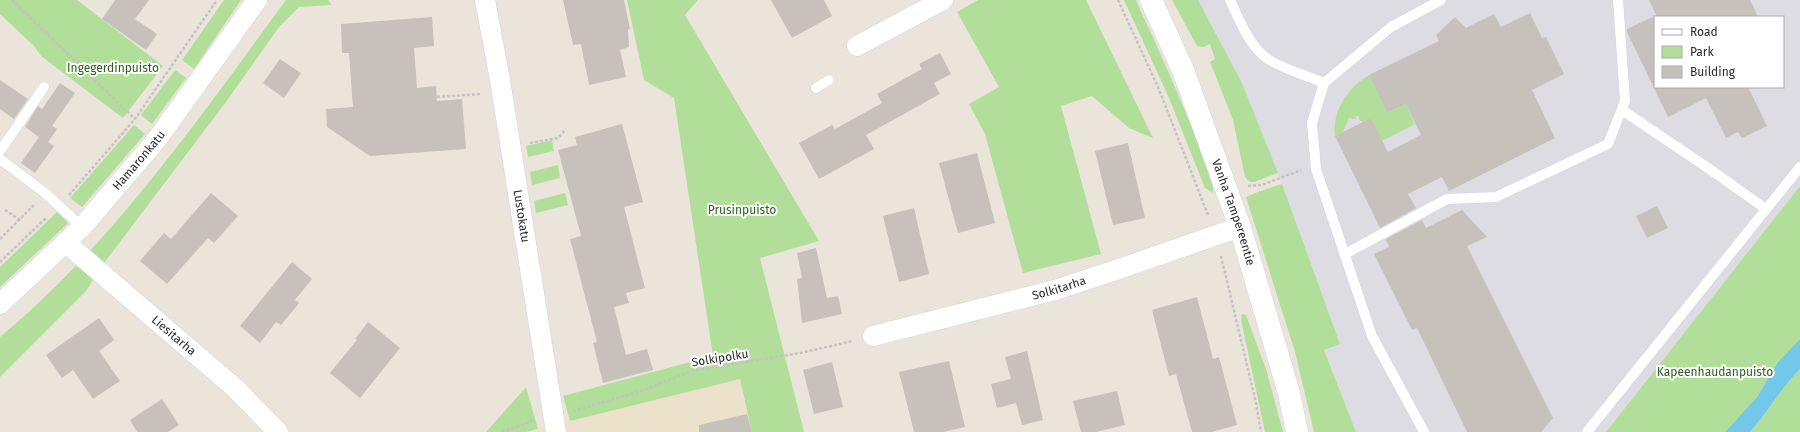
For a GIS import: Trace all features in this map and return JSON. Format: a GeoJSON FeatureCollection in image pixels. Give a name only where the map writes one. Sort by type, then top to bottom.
{"type":"FeatureCollection","features":[{"type":"Feature","properties":{"kind":"main road","name":"Vanha Tampereentie"},"geometry":{"type":"LineString","coordinates":[[1151,0],[1183,70],[1240,227],[1289,393],[1297,432]]}},
{"type":"Feature","properties":{"kind":"street","name":"Hamaronkatu"},"geometry":{"type":"LineString","coordinates":[[0,304],[82,227],[158,138],[257,0]]}},
{"type":"Feature","properties":{"kind":"street","name":"Lustokatu"},"geometry":{"type":"LineString","coordinates":[[484,0],[500,80],[556,432]]}},
{"type":"Feature","properties":{"kind":"street"},"geometry":{"type":"LineString","coordinates":[[857,46],[943,0]]}},
{"type":"Feature","properties":{"kind":"street","name":"Solkitarha"},"geometry":{"type":"LineString","coordinates":[[873,336],[1055,290],[1240,227]]}},
{"type":"Feature","properties":{"kind":"street","name":"Liesitarha"},"geometry":{"type":"LineString","coordinates":[[66,243],[235,388],[278,432]]}},
{"type":"Feature","properties":{"kind":"lane"},"geometry":{"type":"LineString","coordinates":[[1230,0],[1255,46],[1266,57],[1282,66],[1324,83]]}},
{"type":"Feature","properties":{"kind":"lane"},"geometry":{"type":"LineString","coordinates":[[1424,432],[1372,336],[1315,164],[1312,123],[1324,83],[1391,27],[1441,0]]}},
{"type":"Feature","properties":{"kind":"lane"},"geometry":{"type":"LineString","coordinates":[[1345,254],[1447,199],[1496,197],[1608,144],[1625,101],[1618,0]]}},
{"type":"Feature","properties":{"kind":"lane"},"geometry":{"type":"LineString","coordinates":[[816,88],[829,80]]}},
{"type":"Feature","properties":{"kind":"lane"},"geometry":{"type":"LineString","coordinates":[[0,151],[44,87]]}},
{"type":"Feature","properties":{"kind":"lane"},"geometry":{"type":"LineString","coordinates":[[1622,110],[1766,209]]}},
{"type":"Feature","properties":{"kind":"lane"},"geometry":{"type":"LineString","coordinates":[[0,159],[45,193],[82,227]]}},
{"type":"Feature","properties":{"kind":"lane"},"geometry":{"type":"LineString","coordinates":[[1588,432],[1800,167]]}},
{"type":"Feature","properties":{"kind":"path"},"geometry":{"type":"LineString","coordinates":[[12,0],[134,119]]}},
{"type":"Feature","properties":{"kind":"path"},"geometry":{"type":"LineString","coordinates":[[0,262],[60,206],[134,119],[217,0]]}},
{"type":"Feature","properties":{"kind":"path"},"geometry":{"type":"LineString","coordinates":[[1118,0],[1158,87],[1217,235],[1256,403],[1261,432]]}},
{"type":"Feature","properties":{"kind":"path"},"geometry":{"type":"LineString","coordinates":[[437,97],[485,94]]}},
{"type":"Feature","properties":{"kind":"path"},"geometry":{"type":"LineString","coordinates":[[529,144],[558,138],[566,129]]}},
{"type":"Feature","properties":{"kind":"path"},"geometry":{"type":"LineString","coordinates":[[1246,187],[1262,185],[1315,164]]}},
{"type":"Feature","properties":{"kind":"path"},"geometry":{"type":"LineString","coordinates":[[0,239],[45,193]]}},
{"type":"Feature","properties":{"kind":"path"},"geometry":{"type":"LineString","coordinates":[[5,210],[20,220]]}},
{"type":"Feature","properties":{"kind":"path","name":"Solkipolku"},"geometry":{"type":"LineString","coordinates":[[573,411],[644,390],[691,371],[800,353],[873,336]]}},
{"type":"Feature","properties":{"kind":"path"},"geometry":{"type":"LineString","coordinates":[[502,432],[530,422],[536,416]]}},
{"type":"Feature","properties":{"kind":"shaded area"},"geometry":{"type":"Polygon","coordinates":[[[1198,0],[1800,0],[1800,186],[1606,432],[1356,432],[1324,349],[1340,344],[1282,184],[1242,83],[1198,0]]]}},
{"type":"Feature","properties":{"kind":"shaded area"},"geometry":{"type":"Polygon","coordinates":[[[740,379],[752,432],[526,432],[538,429],[740,379]]]}},
{"type":"Feature","properties":{"kind":"green space","name":"Ingegerdinpuisto"},"geometry":{"type":"Polygon","coordinates":[[[0,0],[77,0],[163,66],[123,118],[41,56],[34,46],[0,14],[0,0]]]}},
{"type":"Feature","properties":{"kind":"green space"},"geometry":{"type":"Polygon","coordinates":[[[224,0],[241,0],[194,69],[182,60],[224,0]]]}},
{"type":"Feature","properties":{"kind":"green space"},"geometry":{"type":"Polygon","coordinates":[[[286,0],[328,0],[332,5],[299,7],[279,27],[226,102],[104,263],[86,291],[0,377],[0,337],[81,261],[118,220],[221,89],[286,0]]]}},
{"type":"Feature","properties":{"kind":"green space","name":"Prusinpuisto"},"geometry":{"type":"Polygon","coordinates":[[[627,0],[698,0],[685,15],[819,241],[760,258],[804,432],[752,432],[740,379],[570,421],[563,396],[713,356],[674,98],[644,80],[627,0]]]}},
{"type":"Feature","properties":{"kind":"green space"},"geometry":{"type":"Polygon","coordinates":[[[978,0],[1086,0],[1153,138],[1129,128],[1092,96],[1061,106],[1101,254],[1023,273],[985,134],[969,104],[999,87],[957,12],[978,0]]]}},
{"type":"Feature","properties":{"kind":"green space"},"geometry":{"type":"Polygon","coordinates":[[[1124,0],[1136,0],[1196,136],[1212,182],[1213,193],[1205,188],[1169,98],[1124,0]]]}},
{"type":"Feature","properties":{"kind":"green space"},"geometry":{"type":"Polygon","coordinates":[[[1172,0],[1198,0],[1242,83],[1278,173],[1254,182],[1250,182],[1245,177],[1233,120],[1210,62],[1215,59],[1210,44],[1203,47],[1197,46],[1172,0]]]}},
{"type":"Feature","properties":{"kind":"green space"},"geometry":{"type":"Polygon","coordinates":[[[175,70],[186,78],[152,124],[141,115],[175,70]]]}},
{"type":"Feature","properties":{"kind":"green space"},"geometry":{"type":"Polygon","coordinates":[[[1369,75],[1387,113],[1406,104],[1415,124],[1382,141],[1371,118],[1363,122],[1359,120],[1359,116],[1356,116],[1355,119],[1349,118],[1343,132],[1335,136],[1336,117],[1343,101],[1354,86],[1369,75]]]}},
{"type":"Feature","properties":{"kind":"green space"},"geometry":{"type":"Polygon","coordinates":[[[134,125],[145,134],[82,207],[70,198],[134,125]]]}},
{"type":"Feature","properties":{"kind":"green space"},"geometry":{"type":"Polygon","coordinates":[[[552,140],[554,151],[528,157],[526,146],[552,140]]]}},
{"type":"Feature","properties":{"kind":"green space"},"geometry":{"type":"Polygon","coordinates":[[[558,165],[560,178],[532,185],[530,172],[558,165]]]}},
{"type":"Feature","properties":{"kind":"green space"},"geometry":{"type":"Polygon","coordinates":[[[1282,184],[1340,344],[1324,350],[1356,432],[1314,432],[1295,352],[1246,197],[1282,184]]]}},
{"type":"Feature","properties":{"kind":"green space","name":"Kapeenhaudanpuisto"},"geometry":{"type":"Polygon","coordinates":[[[1800,186],[1800,339],[1778,362],[1757,397],[1725,432],[1606,432],[1800,186]]]}},
{"type":"Feature","properties":{"kind":"green space"},"geometry":{"type":"Polygon","coordinates":[[[565,193],[568,205],[536,213],[534,201],[565,193]]]}},
{"type":"Feature","properties":{"kind":"green space"},"geometry":{"type":"Polygon","coordinates":[[[57,212],[68,223],[0,287],[0,267],[57,212]]]}},
{"type":"Feature","properties":{"kind":"green space"},"geometry":{"type":"Polygon","coordinates":[[[1242,314],[1246,315],[1266,369],[1283,432],[1265,432],[1241,320],[1242,314]]]}},
{"type":"Feature","properties":{"kind":"green space"},"geometry":{"type":"Polygon","coordinates":[[[1800,369],[1800,432],[1750,432],[1787,384],[1800,369]]]}},
{"type":"Feature","properties":{"kind":"green space"},"geometry":{"type":"Polygon","coordinates":[[[526,387],[538,429],[526,432],[486,432],[526,387]]]}},
{"type":"Feature","properties":{"kind":"water"},"geometry":{"type":"Polygon","coordinates":[[[1800,339],[1800,369],[1757,424],[1750,432],[1725,432],[1757,397],[1778,362],[1800,339]]]}},
{"type":"Feature","properties":{"kind":"building"},"geometry":{"type":"Polygon","coordinates":[[[115,0],[149,0],[135,19],[157,34],[146,50],[102,19],[115,0]]]}},
{"type":"Feature","properties":{"kind":"building"},"geometry":{"type":"Polygon","coordinates":[[[563,0],[624,0],[630,29],[628,30],[629,47],[620,50],[626,77],[589,85],[581,44],[573,45],[563,0]]]}},
{"type":"Feature","properties":{"kind":"building"},"geometry":{"type":"Polygon","coordinates":[[[771,0],[824,0],[832,16],[792,38],[771,0]]]}},
{"type":"Feature","properties":{"kind":"building"},"geometry":{"type":"Polygon","coordinates":[[[1649,0],[1750,0],[1758,16],[1657,16],[1649,0]]]}},
{"type":"Feature","properties":{"kind":"building"},"geometry":{"type":"Polygon","coordinates":[[[1530,13],[1542,38],[1546,37],[1564,74],[1532,90],[1555,138],[1449,191],[1442,177],[1408,194],[1416,208],[1380,228],[1335,136],[1371,118],[1388,152],[1421,135],[1406,104],[1387,113],[1369,75],[1439,41],[1436,35],[1455,17],[1466,28],[1494,14],[1501,27],[1530,13]]]}},
{"type":"Feature","properties":{"kind":"building"},"geometry":{"type":"Polygon","coordinates":[[[1654,16],[1654,88],[1627,32],[1627,29],[1654,16]]]}},
{"type":"Feature","properties":{"kind":"building"},"geometry":{"type":"Polygon","coordinates":[[[432,17],[434,46],[414,48],[417,88],[436,86],[437,101],[462,99],[466,149],[370,156],[327,127],[326,109],[353,107],[349,53],[342,53],[341,24],[432,17]]]}},
{"type":"Feature","properties":{"kind":"building"},"geometry":{"type":"Polygon","coordinates":[[[940,53],[951,74],[934,83],[940,94],[866,135],[874,149],[819,179],[799,143],[832,125],[835,129],[882,103],[877,94],[922,69],[919,64],[940,53]]]}},
{"type":"Feature","properties":{"kind":"building"},"geometry":{"type":"Polygon","coordinates":[[[280,59],[301,73],[284,98],[263,83],[280,59]]]}},
{"type":"Feature","properties":{"kind":"building"},"geometry":{"type":"Polygon","coordinates":[[[0,80],[28,99],[14,119],[0,109],[0,80]]]}},
{"type":"Feature","properties":{"kind":"building"},"geometry":{"type":"Polygon","coordinates":[[[60,83],[75,93],[52,126],[57,129],[48,142],[54,146],[35,173],[21,163],[39,137],[25,127],[38,106],[42,109],[60,83]]]}},
{"type":"Feature","properties":{"kind":"building"},"geometry":{"type":"Polygon","coordinates":[[[1654,88],[1748,88],[1767,126],[1742,138],[1738,132],[1726,138],[1706,98],[1668,117],[1654,88]]]}},
{"type":"Feature","properties":{"kind":"building"},"geometry":{"type":"Polygon","coordinates":[[[622,124],[643,202],[624,207],[645,288],[626,293],[629,303],[614,307],[626,355],[647,349],[653,370],[603,383],[593,343],[597,342],[570,239],[581,236],[558,150],[577,145],[575,137],[622,124]]]}},
{"type":"Feature","properties":{"kind":"building"},"geometry":{"type":"Polygon","coordinates":[[[1128,143],[1145,218],[1113,225],[1095,151],[1128,143]]]}},
{"type":"Feature","properties":{"kind":"building"},"geometry":{"type":"Polygon","coordinates":[[[977,153],[995,223],[958,233],[939,163],[977,153]]]}},
{"type":"Feature","properties":{"kind":"building"},"geometry":{"type":"Polygon","coordinates":[[[211,193],[238,216],[214,243],[208,238],[167,284],[140,261],[164,233],[171,239],[211,193]]]}},
{"type":"Feature","properties":{"kind":"building"},"geometry":{"type":"Polygon","coordinates":[[[1657,206],[1668,228],[1647,238],[1636,216],[1657,206]]]}},
{"type":"Feature","properties":{"kind":"building"},"geometry":{"type":"Polygon","coordinates":[[[914,208],[929,274],[899,282],[883,216],[914,208]]]}},
{"type":"Feature","properties":{"kind":"building"},"geometry":{"type":"Polygon","coordinates":[[[1462,210],[1487,237],[1467,246],[1553,418],[1541,432],[1467,432],[1417,328],[1412,330],[1374,254],[1389,247],[1386,239],[1422,220],[1426,228],[1462,210]]]}},
{"type":"Feature","properties":{"kind":"building"},"geometry":{"type":"Polygon","coordinates":[[[816,248],[827,298],[838,296],[842,314],[802,323],[797,279],[802,278],[797,253],[816,248]]]}},
{"type":"Feature","properties":{"kind":"building"},"geometry":{"type":"Polygon","coordinates":[[[292,262],[312,279],[295,300],[299,303],[281,325],[276,322],[260,343],[240,326],[292,262]]]}},
{"type":"Feature","properties":{"kind":"building"},"geometry":{"type":"Polygon","coordinates":[[[1197,297],[1213,359],[1219,357],[1237,425],[1212,432],[1192,432],[1176,374],[1169,376],[1152,310],[1197,297]]]}},
{"type":"Feature","properties":{"kind":"building"},"geometry":{"type":"Polygon","coordinates":[[[99,318],[114,340],[99,351],[120,381],[93,399],[73,370],[62,378],[46,355],[99,318]]]}},
{"type":"Feature","properties":{"kind":"building"},"geometry":{"type":"Polygon","coordinates":[[[368,322],[400,348],[360,398],[330,373],[357,340],[355,339],[368,322]]]}},
{"type":"Feature","properties":{"kind":"building"},"geometry":{"type":"Polygon","coordinates":[[[1027,351],[1043,420],[1022,425],[1016,403],[997,408],[991,384],[1011,379],[1005,357],[1027,351]]]}},
{"type":"Feature","properties":{"kind":"building"},"geometry":{"type":"Polygon","coordinates":[[[949,361],[965,427],[943,432],[914,432],[899,372],[949,361]]]}},
{"type":"Feature","properties":{"kind":"building"},"geometry":{"type":"Polygon","coordinates":[[[832,362],[843,407],[814,414],[803,370],[832,362]]]}},
{"type":"Feature","properties":{"kind":"building"},"geometry":{"type":"Polygon","coordinates":[[[1117,391],[1125,425],[1096,432],[1081,432],[1073,401],[1117,391]]]}},
{"type":"Feature","properties":{"kind":"building"},"geometry":{"type":"Polygon","coordinates":[[[162,399],[179,425],[168,432],[137,432],[130,420],[162,399]]]}},
{"type":"Feature","properties":{"kind":"building"},"geometry":{"type":"Polygon","coordinates":[[[747,414],[752,432],[699,432],[699,425],[747,414]]]}}]}
